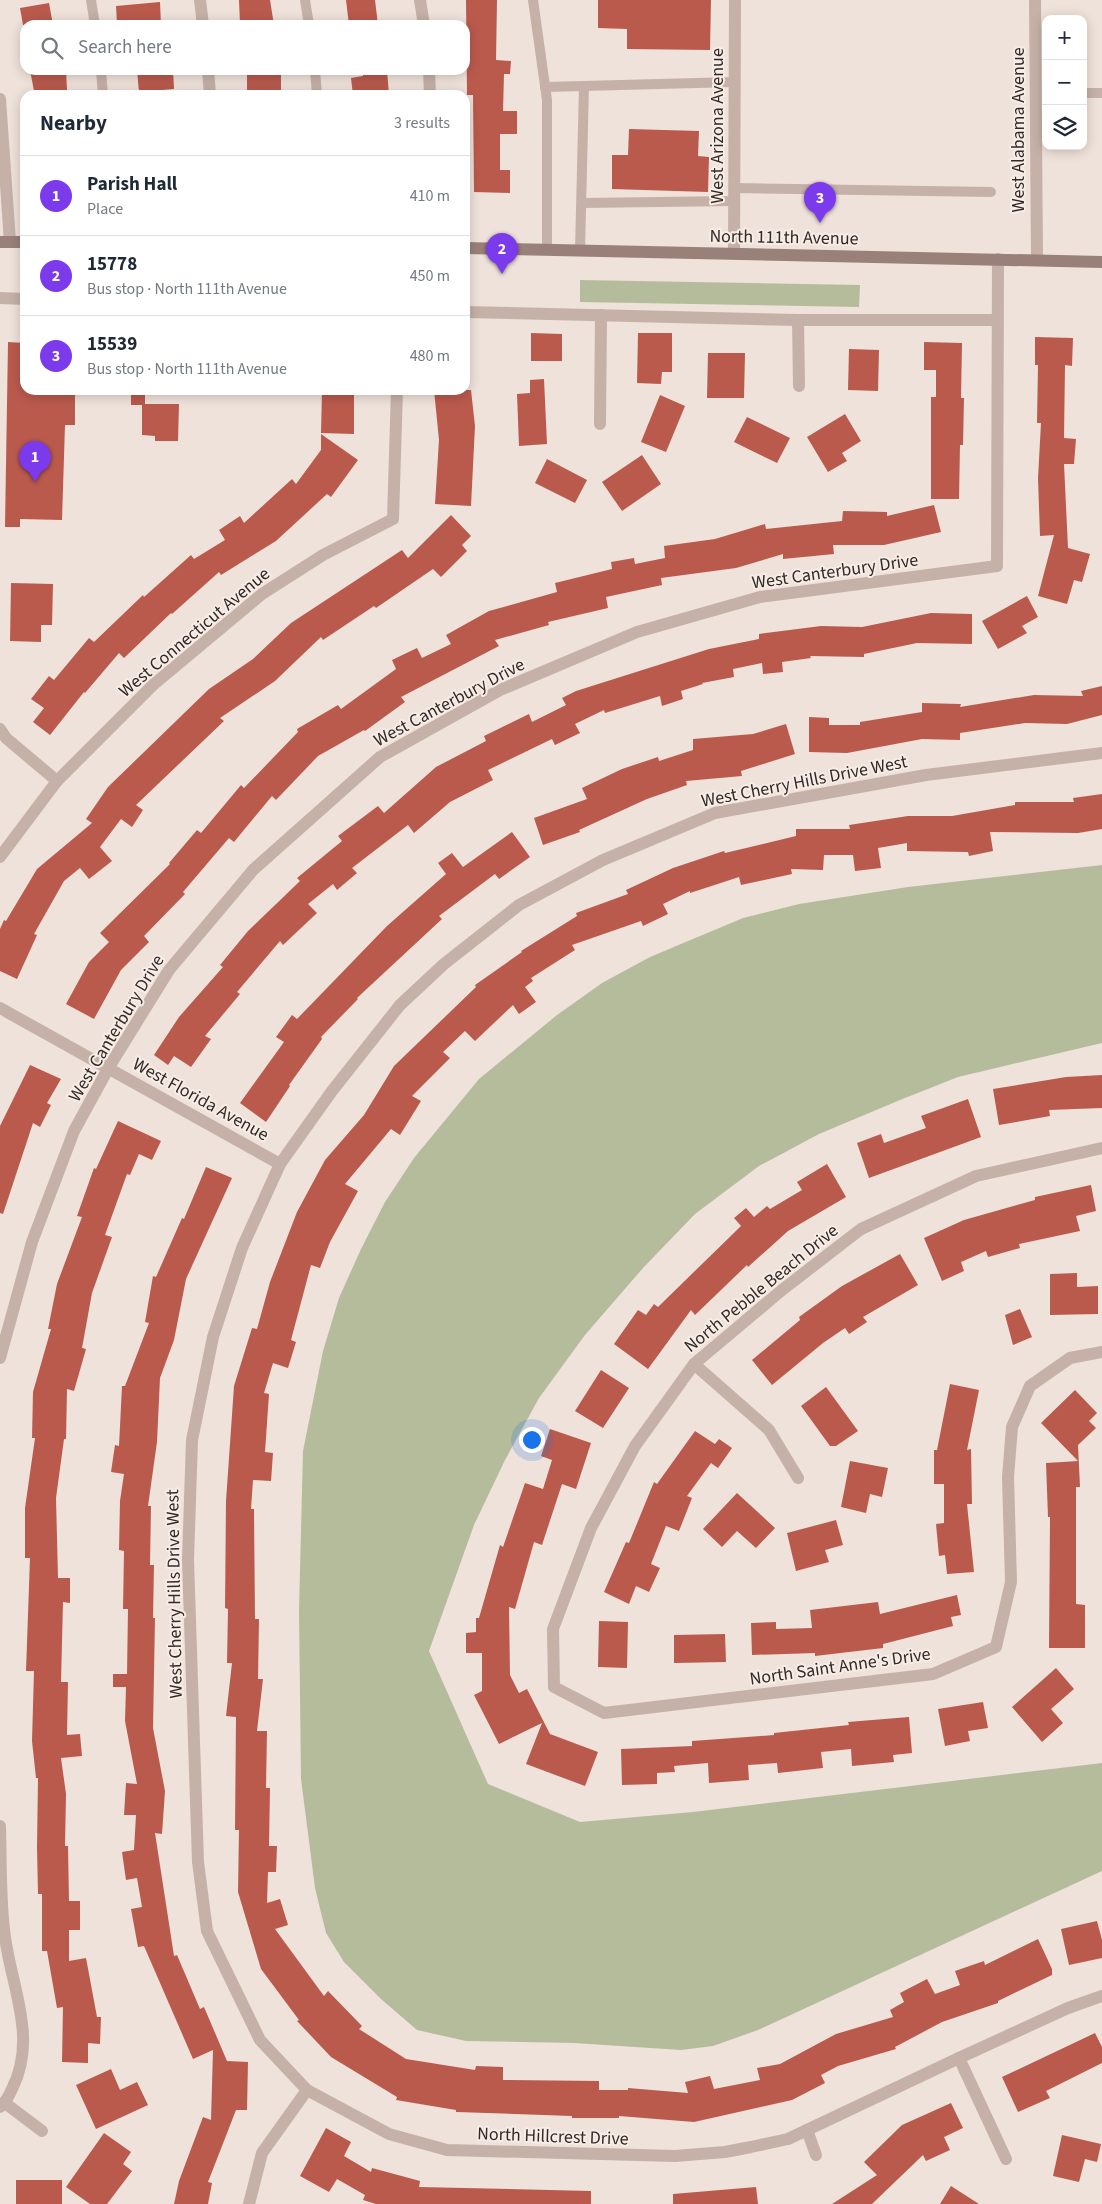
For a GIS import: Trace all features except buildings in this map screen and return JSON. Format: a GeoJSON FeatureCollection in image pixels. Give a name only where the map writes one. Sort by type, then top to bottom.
{"type":"FeatureCollection","features":[{"type":"Feature","properties":{"kind":"street"},"geometry":{"type":"LineString","coordinates":[[200,0],[202,20]]}},
{"type":"Feature","properties":{"kind":"street"},"geometry":{"type":"LineString","coordinates":[[420,0],[423,20]]}},
{"type":"Feature","properties":{"kind":"street","name":"West Arizona Avenue"},"geometry":{"type":"LineString","coordinates":[[734,253],[735,0]]}},
{"type":"Feature","properties":{"kind":"street","name":"West Alabama Avenue"},"geometry":{"type":"LineString","coordinates":[[1034,0],[1041,92],[1037,260]]}},
{"type":"Feature","properties":{"kind":"street"},"geometry":{"type":"LineString","coordinates":[[208,75],[210,90]]}},
{"type":"Feature","properties":{"kind":"street"},"geometry":{"type":"LineString","coordinates":[[430,75],[430,90]]}},
{"type":"Feature","properties":{"kind":"street"},"geometry":{"type":"LineString","coordinates":[[0,99],[5,242],[20,242]]}},
{"type":"Feature","properties":{"kind":"street","name":"North 111th Avenue"},"geometry":{"type":"LineString","coordinates":[[470,248],[1102,262]]}},
{"type":"Feature","properties":{"kind":"street","name":"West Canterbury Drive"},"geometry":{"type":"LineString","coordinates":[[0,1358],[32,1242],[74,1131],[109,1067],[169,970],[252,870],[380,758],[500,690],[637,632],[760,597],[997,566],[998,259]]}},
{"type":"Feature","properties":{"kind":"street"},"geometry":{"type":"LineString","coordinates":[[0,298],[20,299]]}},
{"type":"Feature","properties":{"kind":"street"},"geometry":{"type":"LineString","coordinates":[[470,312],[798,320],[997,320]]}},
{"type":"Feature","properties":{"kind":"street"},"geometry":{"type":"LineString","coordinates":[[600,424],[601,315]]}},
{"type":"Feature","properties":{"kind":"street"},"geometry":{"type":"LineString","coordinates":[[798,320],[800,386]]}},
{"type":"Feature","properties":{"kind":"street","name":"West Connecticut Avenue"},"geometry":{"type":"LineString","coordinates":[[0,857],[57,781],[153,685],[262,594],[323,555],[393,519],[397,395]]}},
{"type":"Feature","properties":{"kind":"street"},"geometry":{"type":"LineString","coordinates":[[0,729],[6,738],[57,781]]}},
{"type":"Feature","properties":{"kind":"street","name":"West Cherry Hills Drive West"},"geometry":{"type":"LineString","coordinates":[[307,2090],[260,2040],[207,1932],[198,1862],[188,1560],[192,1440],[213,1337],[242,1248],[280,1164],[332,1091],[400,1005],[444,964],[519,905],[602,860],[715,813],[926,775],[1102,753]]}},
{"type":"Feature","properties":{"kind":"street","name":"West Florida Avenue"},"geometry":{"type":"LineString","coordinates":[[0,1008],[109,1067],[280,1164]]}},
{"type":"Feature","properties":{"kind":"street","name":"North Pebble Beach Drive"},"geometry":{"type":"LineString","coordinates":[[554,1687],[552,1629],[591,1528],[635,1446],[694,1364],[782,1290],[861,1229],[976,1176],[1102,1148]]}},
{"type":"Feature","properties":{"kind":"street","name":"North Saint Anne's Drive"},"geometry":{"type":"LineString","coordinates":[[554,1687],[604,1714],[934,1674],[996,1647],[1010,1582],[1008,1477],[1012,1427],[1030,1386],[1070,1358],[1102,1352]]}},
{"type":"Feature","properties":{"kind":"street"},"geometry":{"type":"LineString","coordinates":[[694,1364],[769,1430],[798,1478]]}},
{"type":"Feature","properties":{"kind":"street"},"geometry":{"type":"LineString","coordinates":[[0,1826],[4,1930],[24,2030],[24,2053],[18,2078],[3,2105],[42,2132]]}},
{"type":"Feature","properties":{"kind":"street","name":"North Hillcrest Drive"},"geometry":{"type":"LineString","coordinates":[[307,2090],[389,2134],[447,2150],[645,2156],[698,2155],[788,2139],[1068,2008],[1102,1996]]}},
{"type":"Feature","properties":{"kind":"street"},"geometry":{"type":"LineString","coordinates":[[959,2058],[1006,2159]]}},
{"type":"Feature","properties":{"kind":"street"},"geometry":{"type":"LineString","coordinates":[[249,2204],[262,2153],[307,2090]]}},
{"type":"Feature","properties":{"kind":"street"},"geometry":{"type":"LineString","coordinates":[[807,2130],[816,2155]]}},
{"type":"Feature","properties":{"kind":"lane"},"geometry":{"type":"LineString","coordinates":[[91,0],[94,20]]}},
{"type":"Feature","properties":{"kind":"lane"},"geometry":{"type":"LineString","coordinates":[[305,0],[308,20]]}},
{"type":"Feature","properties":{"kind":"lane"},"geometry":{"type":"LineString","coordinates":[[533,0],[547,100],[547,250]]}},
{"type":"Feature","properties":{"kind":"lane"},"geometry":{"type":"LineString","coordinates":[[101,75],[103,90]]}},
{"type":"Feature","properties":{"kind":"lane"},"geometry":{"type":"LineString","coordinates":[[315,75],[317,90]]}},
{"type":"Feature","properties":{"kind":"lane"},"geometry":{"type":"LineString","coordinates":[[545,87],[735,82]]}},
{"type":"Feature","properties":{"kind":"lane"},"geometry":{"type":"LineString","coordinates":[[580,250],[584,86]]}},
{"type":"Feature","properties":{"kind":"lane"},"geometry":{"type":"LineString","coordinates":[[1087,93],[1102,93]]}},
{"type":"Feature","properties":{"kind":"lane"},"geometry":{"type":"LineString","coordinates":[[735,188],[991,192]]}},
{"type":"Feature","properties":{"kind":"lane"},"geometry":{"type":"LineString","coordinates":[[582,202],[735,201]]}},
{"type":"Feature","properties":{"kind":"green space"},"geometry":{"type":"Polygon","coordinates":[[[580,280],[860,285],[859,307],[580,302],[580,280]]]}},
{"type":"Feature","properties":{"kind":"green space"},"geometry":{"type":"Polygon","coordinates":[[[1102,865],[1102,1043],[958,1077],[819,1134],[759,1166],[695,1214],[643,1268],[585,1335],[539,1398],[505,1460],[474,1525],[429,1651],[488,1784],[580,1822],[693,1812],[1102,1763],[1102,1871],[758,2030],[713,2046],[681,2050],[574,2043],[466,2041],[417,2030],[381,1999],[344,1962],[326,1933],[315,1888],[301,1779],[299,1610],[303,1451],[323,1351],[339,1298],[385,1202],[414,1158],[479,1079],[557,1015],[602,983],[650,957],[743,918],[799,904],[908,887],[1102,865]]]}},
{"type":"Feature","properties":{"kind":"place","name":"15539"},"geometry":{"type":"Point","coordinates":[820,223]}},
{"type":"Feature","properties":{"kind":"place","name":"15778"},"geometry":{"type":"Point","coordinates":[502,274]}},
{"type":"Feature","properties":{"kind":"place","name":"Parish Hall"},"geometry":{"type":"Point","coordinates":[35,482]}}]}
